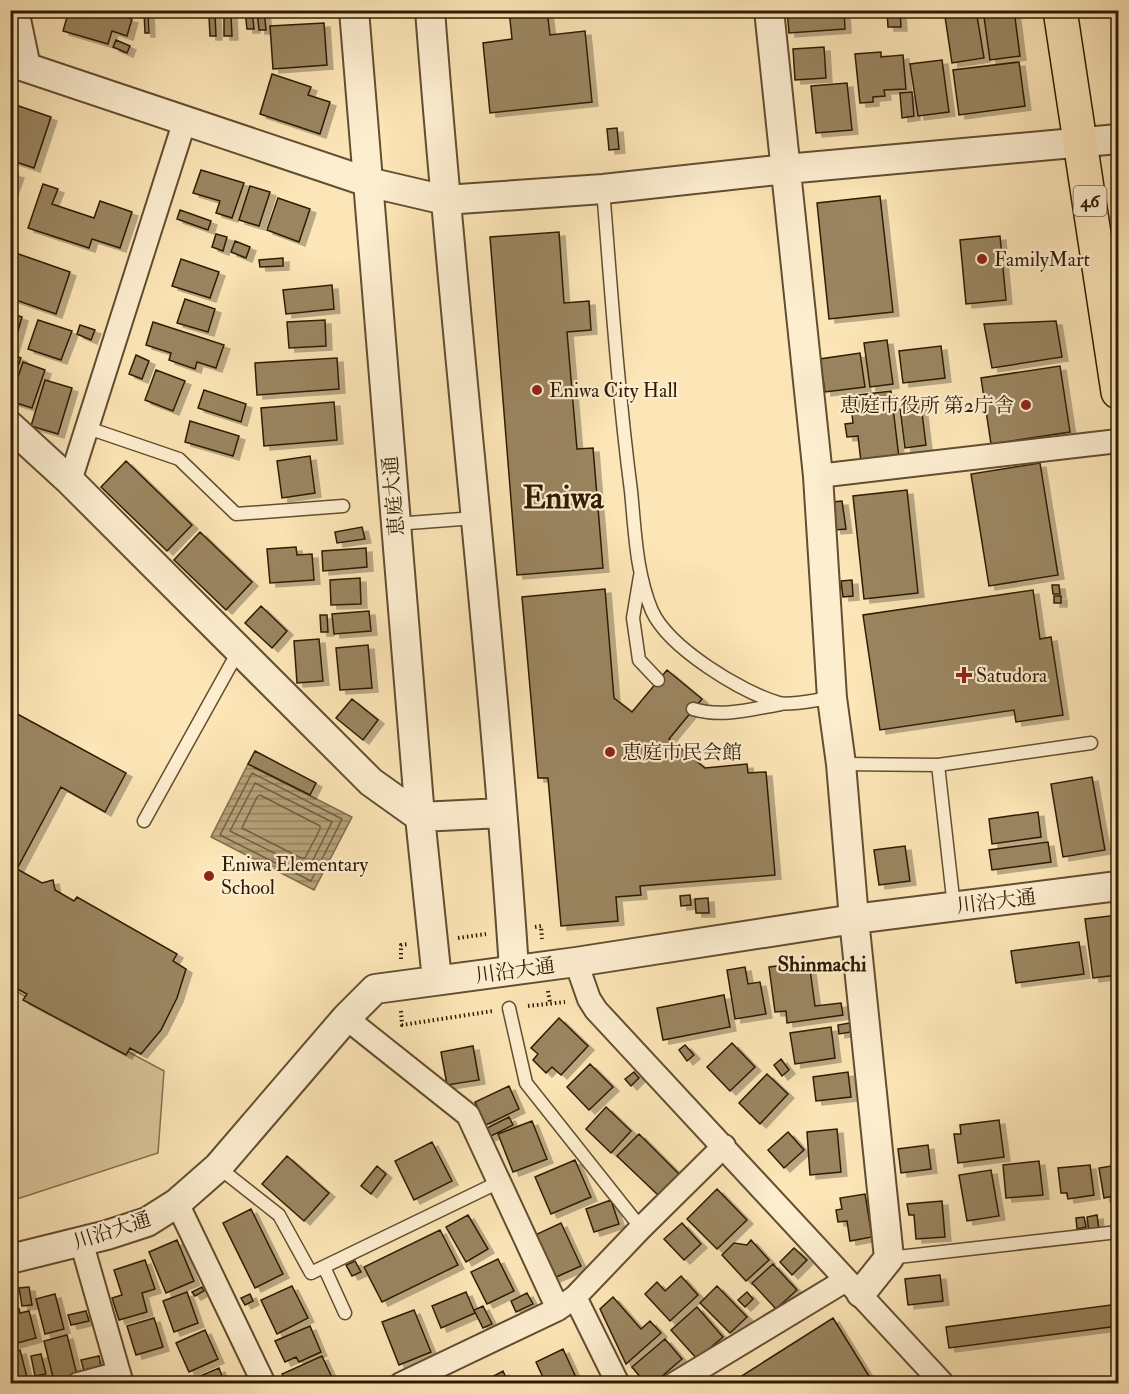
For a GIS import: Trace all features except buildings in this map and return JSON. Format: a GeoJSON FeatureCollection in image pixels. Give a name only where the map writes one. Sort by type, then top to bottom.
{"type":"FeatureCollection","features":[{"type":"Feature","properties":{"kind":"main road","name":"46"},"geometry":{"type":"LineString","coordinates":[[1060,10],[1119,392]]}},
{"type":"Feature","properties":{"kind":"street"},"geometry":{"type":"LineString","coordinates":[[14,10],[18,65],[368,182],[445,200],[603,189],[786,169],[1119,139]]}},
{"type":"Feature","properties":{"kind":"street","name":"恵庭大通"},"geometry":{"type":"LineString","coordinates":[[354,10],[420,817],[437,980]]}},
{"type":"Feature","properties":{"kind":"street"},"geometry":{"type":"LineString","coordinates":[[430,10],[514,969]]}},
{"type":"Feature","properties":{"kind":"street"},"geometry":{"type":"LineString","coordinates":[[674,1383],[854,1287],[889,1258],[854,919],[841,764],[832,698],[818,476],[769,10]]}},
{"type":"Feature","properties":{"kind":"street"},"geometry":{"type":"LineString","coordinates":[[70,481],[185,120]]}},
{"type":"Feature","properties":{"kind":"street"},"geometry":{"type":"LineString","coordinates":[[10,426],[70,481],[371,782],[420,817],[502,813]]}},
{"type":"Feature","properties":{"kind":"street"},"geometry":{"type":"LineString","coordinates":[[818,476],[1119,441]]}},
{"type":"Feature","properties":{"kind":"street","name":"川沿大通"},"geometry":{"type":"LineString","coordinates":[[10,1259],[147,1222],[177,1203],[218,1167],[346,1018],[375,989],[576,962],[854,919],[1119,886]]}},
{"type":"Feature","properties":{"kind":"street"},"geometry":{"type":"LineString","coordinates":[[576,962],[596,1010],[943,1383]]}},
{"type":"Feature","properties":{"kind":"street"},"geometry":{"type":"LineString","coordinates":[[346,1018],[468,1115],[500,1182],[566,1303],[618,1383]]}},
{"type":"Feature","properties":{"kind":"street"},"geometry":{"type":"LineString","coordinates":[[401,1383],[566,1303],[724,1146]]}},
{"type":"Feature","properties":{"kind":"street"},"geometry":{"type":"LineString","coordinates":[[177,1203],[264,1383]]}},
{"type":"Feature","properties":{"kind":"street"},"geometry":{"type":"LineString","coordinates":[[78,1383],[121,1378],[81,1241]]}},
{"type":"Feature","properties":{"kind":"lane"},"geometry":{"type":"LineString","coordinates":[[603,189],[624,442],[640,572],[653,613],[674,640],[727,680],[781,704]]}},
{"type":"Feature","properties":{"kind":"lane"},"geometry":{"type":"LineString","coordinates":[[88,429],[179,459],[236,514],[343,506]]}},
{"type":"Feature","properties":{"kind":"lane"},"geometry":{"type":"LineString","coordinates":[[395,524],[475,518]]}},
{"type":"Feature","properties":{"kind":"lane"},"geometry":{"type":"LineString","coordinates":[[640,572],[633,618],[639,660],[658,680]]}},
{"type":"Feature","properties":{"kind":"lane"},"geometry":{"type":"LineString","coordinates":[[144,821],[238,650]]}},
{"type":"Feature","properties":{"kind":"lane"},"geometry":{"type":"LineString","coordinates":[[693,709],[706,713],[732,713],[832,698]]}},
{"type":"Feature","properties":{"kind":"lane"},"geometry":{"type":"LineString","coordinates":[[841,764],[938,765],[1091,743]]}},
{"type":"Feature","properties":{"kind":"lane"},"geometry":{"type":"LineString","coordinates":[[938,765],[954,906]]}},
{"type":"Feature","properties":{"kind":"lane"},"geometry":{"type":"LineString","coordinates":[[509,1008],[526,1083],[640,1228]]}},
{"type":"Feature","properties":{"kind":"lane"},"geometry":{"type":"LineString","coordinates":[[218,1167],[279,1215],[310,1273],[500,1182]]}},
{"type":"Feature","properties":{"kind":"lane"},"geometry":{"type":"LineString","coordinates":[[889,1258],[1119,1232]]}},
{"type":"Feature","properties":{"kind":"lane"},"geometry":{"type":"LineString","coordinates":[[324,1266],[345,1313]]}},
{"type":"Feature","properties":{"kind":"shaded area"},"geometry":{"type":"Polygon","coordinates":[[[10,988],[164,1071],[158,1153],[11,1201],[10,988]]]}},
{"type":"Feature","properties":{"kind":"water"},"geometry":{"type":"Polygon","coordinates":[[[248,764],[352,817],[314,890],[211,837],[248,764]]]}},
{"type":"Feature","properties":{"kind":"place","name":"FamilyMart"},"geometry":{"type":"Point","coordinates":[982,259]}},
{"type":"Feature","properties":{"kind":"place","name":"Eniwa City Hall"},"geometry":{"type":"Point","coordinates":[537,390]}},
{"type":"Feature","properties":{"kind":"place","name":"恵庭市役所 第2庁舎"},"geometry":{"type":"Point","coordinates":[1026,405]}},
{"type":"Feature","properties":{"kind":"place","name":"Satudora"},"geometry":{"type":"Point","coordinates":[964,675]}},
{"type":"Feature","properties":{"kind":"place","name":"恵庭市民会館"},"geometry":{"type":"Point","coordinates":[610,752]}},
{"type":"Feature","properties":{"kind":"place","name":"Eniwa Elementary School"},"geometry":{"type":"Point","coordinates":[209,876]}},
{"type":"Feature","properties":{"kind":"district","name":"Eniwa"},"geometry":{"type":"Point","coordinates":[563,497]}},
{"type":"Feature","properties":{"kind":"district","name":"Shinmachi"},"geometry":{"type":"Point","coordinates":[822,964]}}]}
